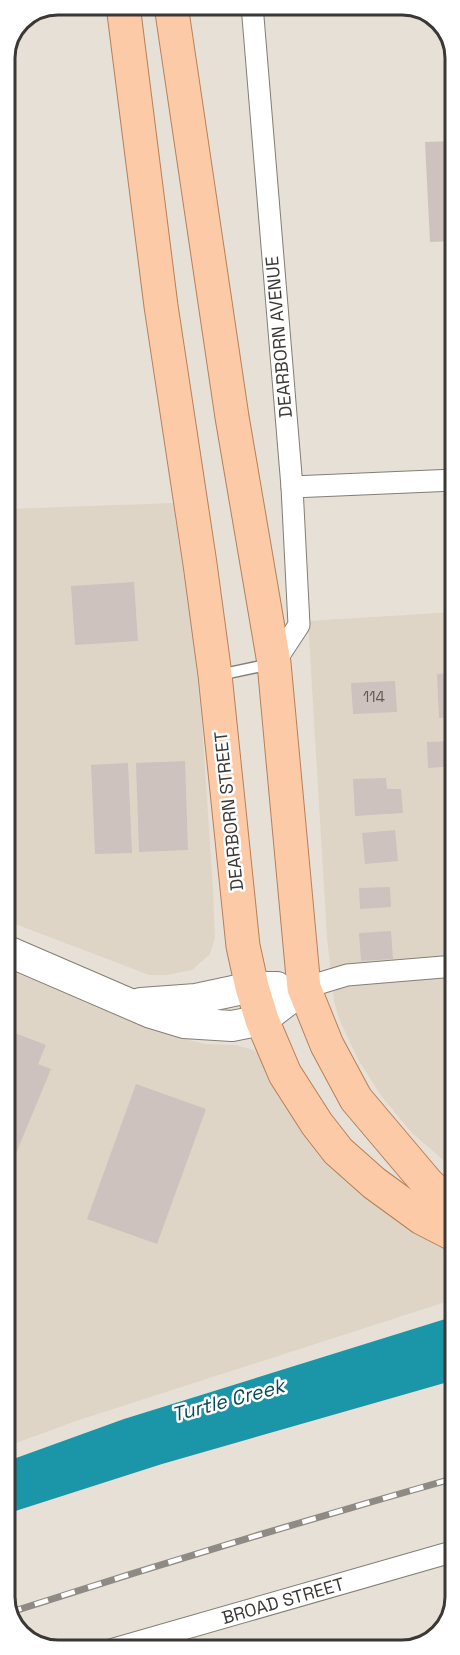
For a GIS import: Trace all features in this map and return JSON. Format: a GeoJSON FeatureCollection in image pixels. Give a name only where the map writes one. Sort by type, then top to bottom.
{"type":"FeatureCollection","features":[{"type":"Feature","properties":{"kind":"main road","name":"DEARBORN STREET"},"geometry":{"type":"LineString","coordinates":[[124,15],[161,306],[215,675],[243,946],[252,987],[262,1020],[285,1074],[317,1124],[338,1151],[374,1183],[422,1218],[445,1230]]}},
{"type":"Feature","properties":{"kind":"main road"},"geometry":{"type":"LineString","coordinates":[[172,15],[237,451],[274,663],[304,988],[327,1046],[356,1099],[427,1183],[445,1200]]}},
{"type":"Feature","properties":{"kind":"street","name":"DEARBORN AVENUE"},"geometry":{"type":"LineString","coordinates":[[253,15],[292,487],[299,625],[274,663]]}},
{"type":"Feature","properties":{"kind":"street"},"geometry":{"type":"LineString","coordinates":[[292,487],[445,480]]}},
{"type":"Feature","properties":{"kind":"street"},"geometry":{"type":"LineString","coordinates":[[15,954],[151,1013],[184,1023],[232,1026],[262,1020],[304,988]]}},
{"type":"Feature","properties":{"kind":"street"},"geometry":{"type":"LineString","coordinates":[[128,1003],[196,999],[252,987],[304,988],[347,975],[445,967]]}},
{"type":"Feature","properties":{"kind":"street","name":"BROAD STREET"},"geometry":{"type":"LineString","coordinates":[[145,1640],[445,1554]]}},
{"type":"Feature","properties":{"kind":"lane"},"geometry":{"type":"LineString","coordinates":[[215,675],[274,663]]}},
{"type":"Feature","properties":{"kind":"shaded area"},"geometry":{"type":"Polygon","coordinates":[[[173,503],[193,635],[202,724],[215,937],[210,954],[192,970],[167,975],[149,975],[15,924],[15,509],[173,503]]]}},
{"type":"Feature","properties":{"kind":"shaded area"},"geometry":{"type":"Polygon","coordinates":[[[445,613],[445,1161],[412,1133],[382,1097],[359,1061],[339,1019],[334,1001],[327,938],[308,621],[445,613]]]}},
{"type":"Feature","properties":{"kind":"shaded area"},"geometry":{"type":"Polygon","coordinates":[[[15,968],[172,1036],[206,1044],[236,1045],[254,1050],[445,1244],[445,1302],[76,1421],[15,1443],[15,968]]]}},
{"type":"Feature","properties":{"kind":"water","name":"Turtle Creek"},"geometry":{"type":"Polygon","coordinates":[[[445,1319],[445,1383],[162,1464],[15,1511],[15,1458],[124,1419],[445,1319]]]}},
{"type":"Feature","properties":{"kind":"building"},"geometry":{"type":"Polygon","coordinates":[[[445,141],[445,241],[430,242],[425,142],[445,141]]]}},
{"type":"Feature","properties":{"kind":"building"},"geometry":{"type":"Polygon","coordinates":[[[134,582],[138,641],[75,645],[71,586],[134,582]]]}},
{"type":"Feature","properties":{"kind":"building"},"geometry":{"type":"Polygon","coordinates":[[[437,674],[445,674],[445,718],[439,718],[437,674]]]}},
{"type":"Feature","properties":{"kind":"building"},"geometry":{"type":"Polygon","coordinates":[[[395,681],[397,712],[353,714],[351,683],[395,681]]]}},
{"type":"Feature","properties":{"kind":"building"},"geometry":{"type":"Polygon","coordinates":[[[445,741],[445,767],[428,768],[427,742],[445,741]]]}},
{"type":"Feature","properties":{"kind":"building"},"geometry":{"type":"Polygon","coordinates":[[[185,761],[188,850],[139,852],[136,763],[185,761]]]}},
{"type":"Feature","properties":{"kind":"building"},"geometry":{"type":"Polygon","coordinates":[[[128,763],[132,853],[95,854],[91,765],[128,763]]]}},
{"type":"Feature","properties":{"kind":"building"},"geometry":{"type":"Polygon","coordinates":[[[386,778],[387,789],[401,789],[403,813],[355,816],[353,779],[386,778]]]}},
{"type":"Feature","properties":{"kind":"building"},"geometry":{"type":"Polygon","coordinates":[[[395,830],[398,861],[365,864],[362,833],[395,830]]]}},
{"type":"Feature","properties":{"kind":"building"},"geometry":{"type":"Polygon","coordinates":[[[390,887],[391,907],[360,909],[359,888],[390,887]]]}},
{"type":"Feature","properties":{"kind":"building"},"geometry":{"type":"Polygon","coordinates":[[[391,931],[393,959],[361,961],[359,933],[391,931]]]}},
{"type":"Feature","properties":{"kind":"building"},"geometry":{"type":"Polygon","coordinates":[[[15,1033],[46,1045],[38,1064],[51,1069],[15,1156],[15,1033]]]}},
{"type":"Feature","properties":{"kind":"building"},"geometry":{"type":"Polygon","coordinates":[[[136,1084],[206,1109],[157,1244],[87,1219],[136,1084]]]}},
{"type":"Feature","properties":{"kind":"railway"},"geometry":{"type":"LineString","coordinates":[[17,1610],[231,1543],[445,1481]]}}]}
